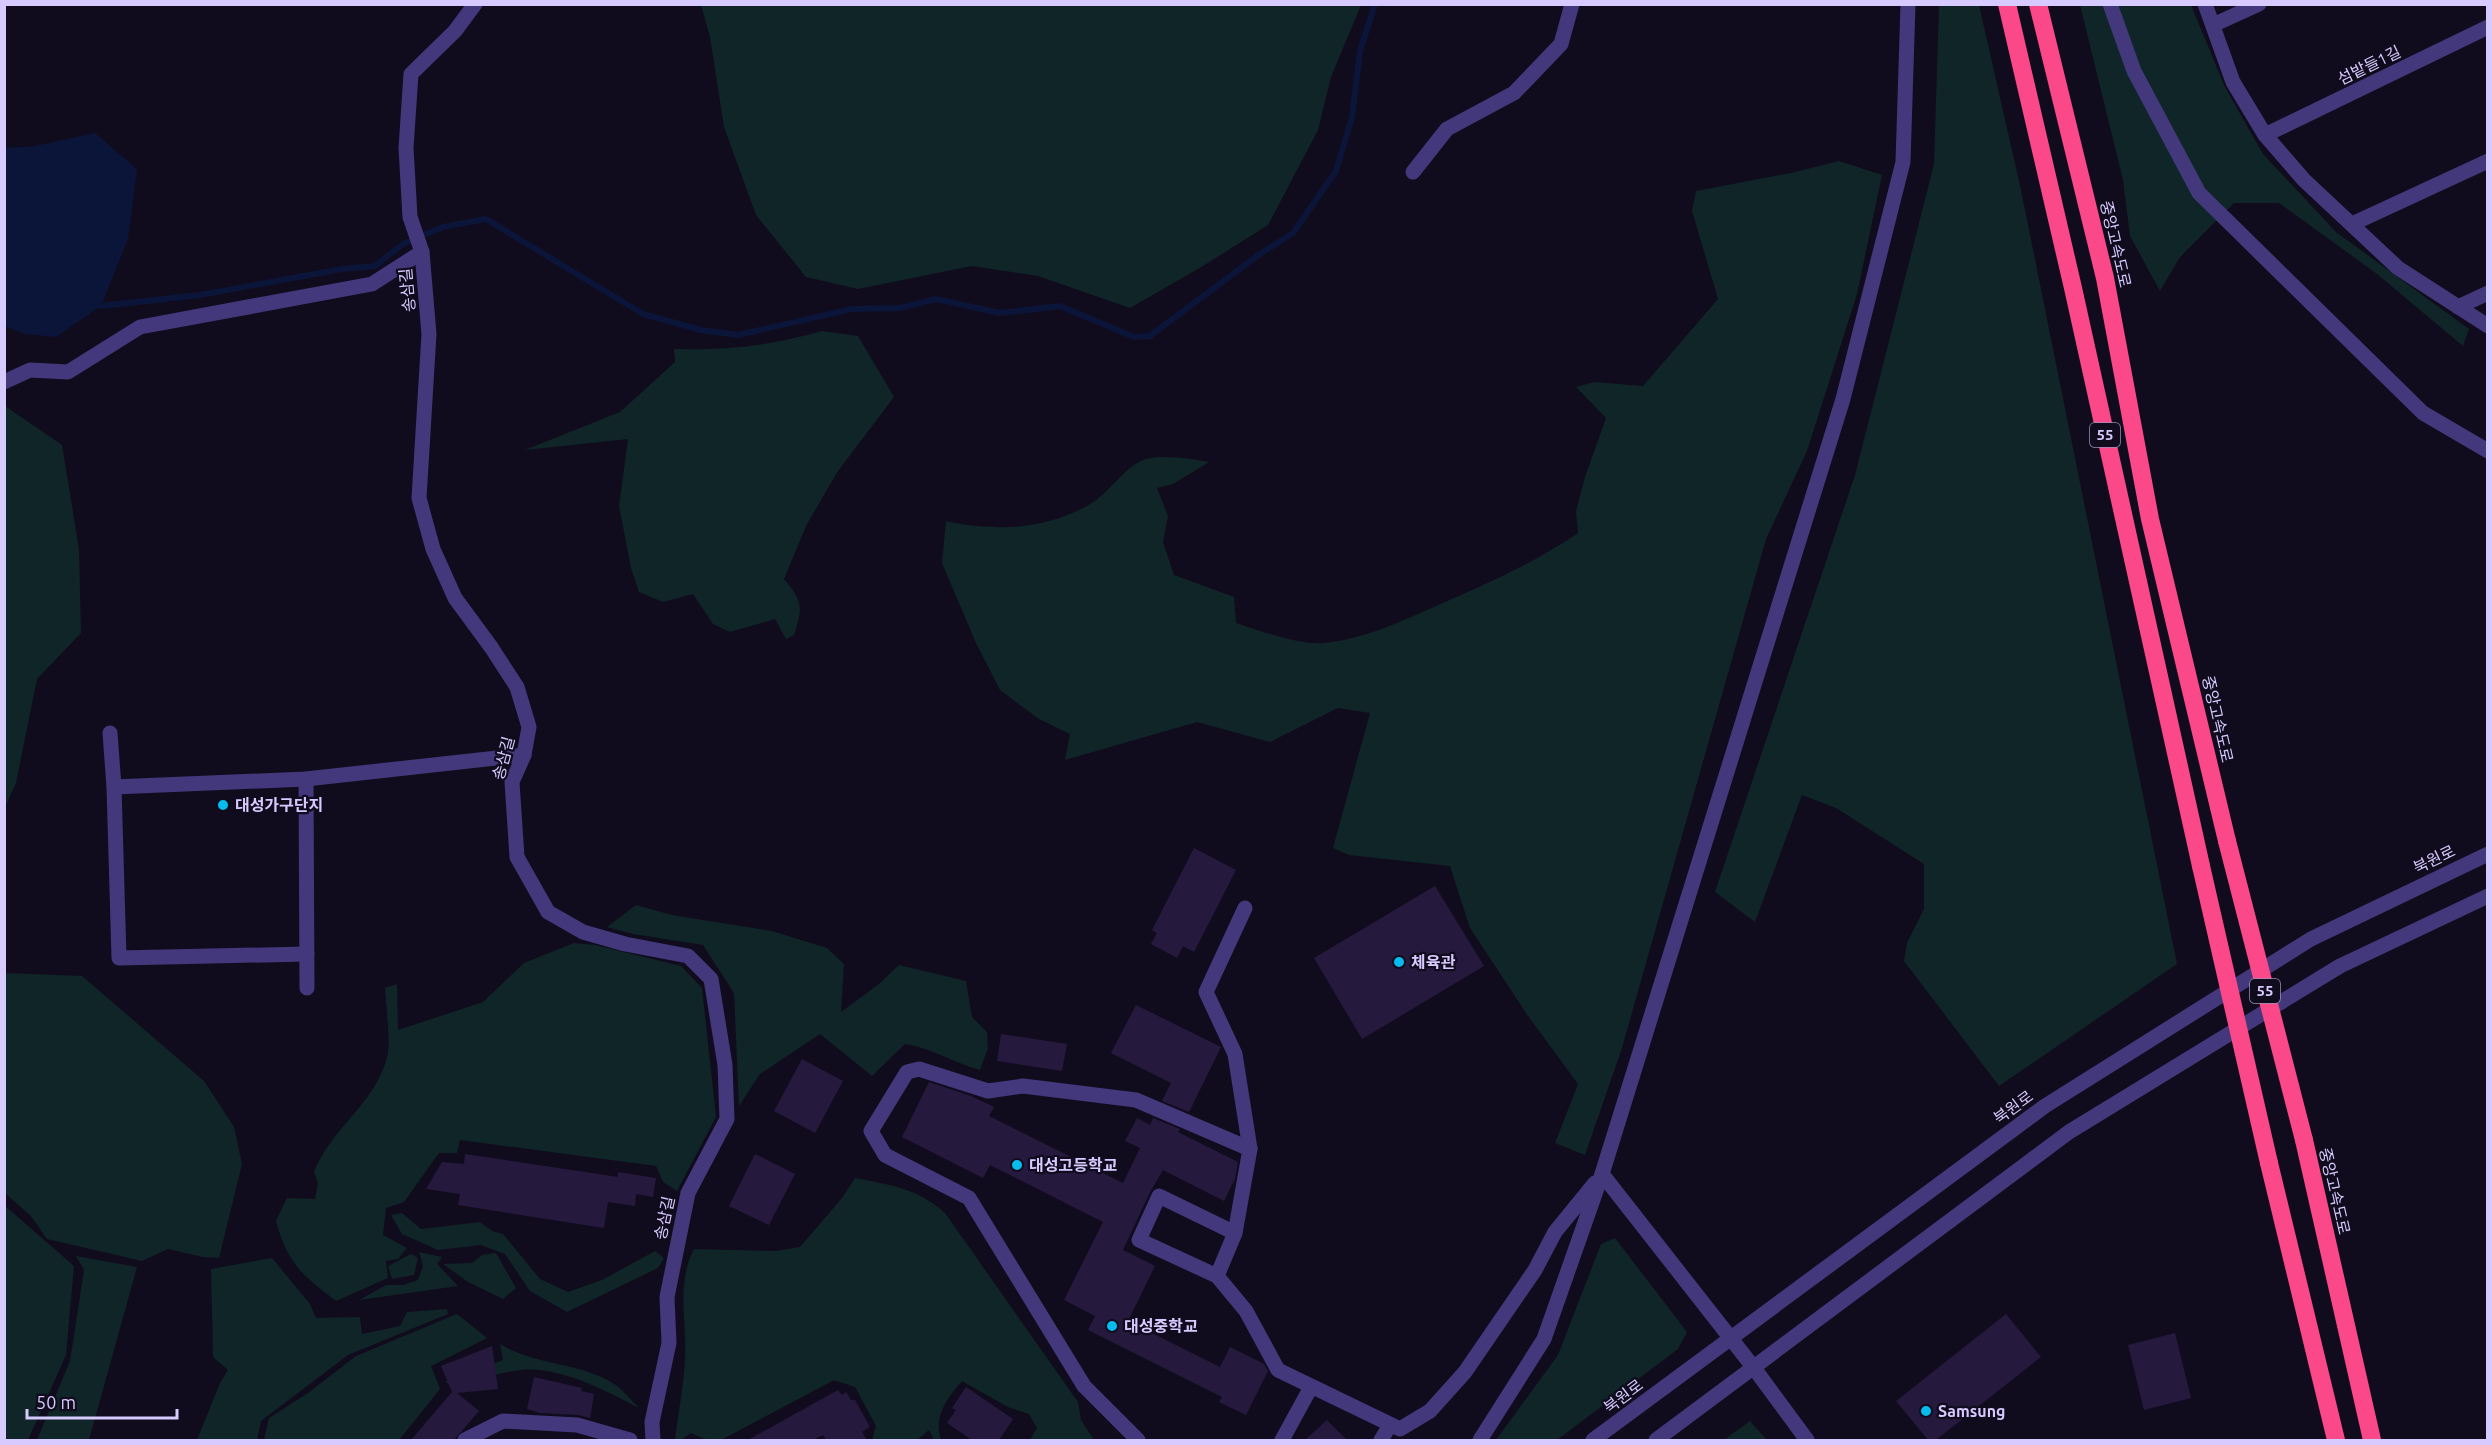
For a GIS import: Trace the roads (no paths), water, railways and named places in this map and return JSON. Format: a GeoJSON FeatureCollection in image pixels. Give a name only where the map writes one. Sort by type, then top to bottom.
{"type":"FeatureCollection","features":[{"type":"Feature","properties":{"kind":"highway","name":"55"},"geometry":{"type":"LineString","coordinates":[[2007,4],[2269,1163],[2336,1440]]}},
{"type":"Feature","properties":{"kind":"highway","name":"중앙고속도로"},"geometry":{"type":"LineString","coordinates":[[2038,4],[2105,278],[2150,519],[2227,841],[2304,1140],[2372,1440]]}},
{"type":"Feature","properties":{"kind":"street","name":"송삼길"},"geometry":{"type":"LineString","coordinates":[[474,4],[455,31],[411,74],[406,148],[410,217],[422,251],[429,334],[419,498],[433,549],[455,598],[517,687],[529,727],[524,754],[512,782],[517,856],[548,912],[583,932],[626,944],[688,956],[711,979],[726,1065],[727,1119],[688,1193],[667,1297],[669,1343],[652,1422],[653,1440]]}},
{"type":"Feature","properties":{"kind":"street"},"geometry":{"type":"LineString","coordinates":[[1413,172],[1447,129],[1514,93],[1561,44],[1572,4]]}},
{"type":"Feature","properties":{"kind":"street"},"geometry":{"type":"LineString","coordinates":[[1480,1440],[1544,1339],[1602,1174],[1843,399],[1903,162],[1908,4]]}},
{"type":"Feature","properties":{"kind":"street"},"geometry":{"type":"LineString","coordinates":[[2110,4],[2134,71],[2199,193],[2423,413],[2487,451]]}},
{"type":"Feature","properties":{"kind":"street"},"geometry":{"type":"LineString","coordinates":[[2205,4],[2233,82],[2265,135],[2304,180],[2398,268],[2487,326]]}},
{"type":"Feature","properties":{"kind":"street"},"geometry":{"type":"LineString","coordinates":[[2213,25],[2259,4]]}},
{"type":"Feature","properties":{"kind":"street","name":"섬밭들1길"},"geometry":{"type":"LineString","coordinates":[[2265,135],[2487,27]]}},
{"type":"Feature","properties":{"kind":"street"},"geometry":{"type":"LineString","coordinates":[[2352,224],[2487,161]]}},
{"type":"Feature","properties":{"kind":"street"},"geometry":{"type":"LineString","coordinates":[[4,382],[30,370],[68,372],[140,327],[372,284],[422,251]]}},
{"type":"Feature","properties":{"kind":"street"},"geometry":{"type":"LineString","coordinates":[[2458,307],[2487,293]]}},
{"type":"Feature","properties":{"kind":"street"},"geometry":{"type":"LineString","coordinates":[[110,733],[114,786],[119,958],[307,954]]}},
{"type":"Feature","properties":{"kind":"street"},"geometry":{"type":"LineString","coordinates":[[114,786],[306,779],[524,754]]}},
{"type":"Feature","properties":{"kind":"street"},"geometry":{"type":"LineString","coordinates":[[306,779],[307,988]]}},
{"type":"Feature","properties":{"kind":"street","name":"북원로"},"geometry":{"type":"LineString","coordinates":[[1593,1440],[2045,1106],[2311,939],[2487,854]]}},
{"type":"Feature","properties":{"kind":"street"},"geometry":{"type":"LineString","coordinates":[[1656,1440],[2069,1132],[2340,966],[2487,896]]}},
{"type":"Feature","properties":{"kind":"street"},"geometry":{"type":"LineString","coordinates":[[1217,1276],[1235,1233],[1250,1149],[1235,1054],[1206,992],[1245,908]]}},
{"type":"Feature","properties":{"kind":"street"},"geometry":{"type":"LineString","coordinates":[[1138,1440],[1084,1386],[969,1198],[885,1155],[871,1131],[907,1072],[919,1069],[988,1090],[1023,1086],[1136,1100],[1250,1149]]}},
{"type":"Feature","properties":{"kind":"street"},"geometry":{"type":"LineString","coordinates":[[1602,1174],[1808,1440]]}},
{"type":"Feature","properties":{"kind":"street"},"geometry":{"type":"LineString","coordinates":[[1235,1233],[1159,1196],[1139,1240],[1217,1276],[1246,1311],[1278,1370],[1400,1429],[1430,1411],[1466,1372],[1535,1270],[1555,1233],[1602,1174]]}},
{"type":"Feature","properties":{"kind":"street"},"geometry":{"type":"LineString","coordinates":[[1282,1440],[1311,1387]]}},
{"type":"Feature","properties":{"kind":"street"},"geometry":{"type":"LineString","coordinates":[[465,1440],[503,1421],[577,1425],[630,1440]]}},
{"type":"Feature","properties":{"kind":"street"},"geometry":{"type":"LineString","coordinates":[[1381,1440],[1390,1425]]}},
{"type":"Feature","properties":{"kind":"water"},"geometry":{"type":"Polygon","coordinates":[[[95,133],[137,169],[128,239],[101,306],[56,337],[24,334],[5,326],[5,148],[35,146],[95,133]]]}},
{"type":"Feature","properties":{"kind":"waterway"},"geometry":{"type":"LineString","coordinates":[[101,306],[200,295],[342,269],[375,266],[403,244],[443,227],[486,219],[643,314],[701,330],[738,335],[852,309],[900,308],[936,299],[1000,313],[1060,306],[1134,337],[1150,336],[1257,256],[1293,233],[1336,171],[1352,117],[1360,51],[1375,4]]}},
{"type":"Feature","properties":{"kind":"place","name":"대성가구단지"},"geometry":{"type":"Point","coordinates":[223,805]}},
{"type":"Feature","properties":{"kind":"place","name":"체육관"},"geometry":{"type":"Point","coordinates":[1399,962]}},
{"type":"Feature","properties":{"kind":"place","name":"대성고등학교"},"geometry":{"type":"Point","coordinates":[1017,1165]}},
{"type":"Feature","properties":{"kind":"place","name":"대성중학교"},"geometry":{"type":"Point","coordinates":[1112,1326]}},
{"type":"Feature","properties":{"kind":"place","name":"Samsung"},"geometry":{"type":"Point","coordinates":[1926,1411]}}]}
